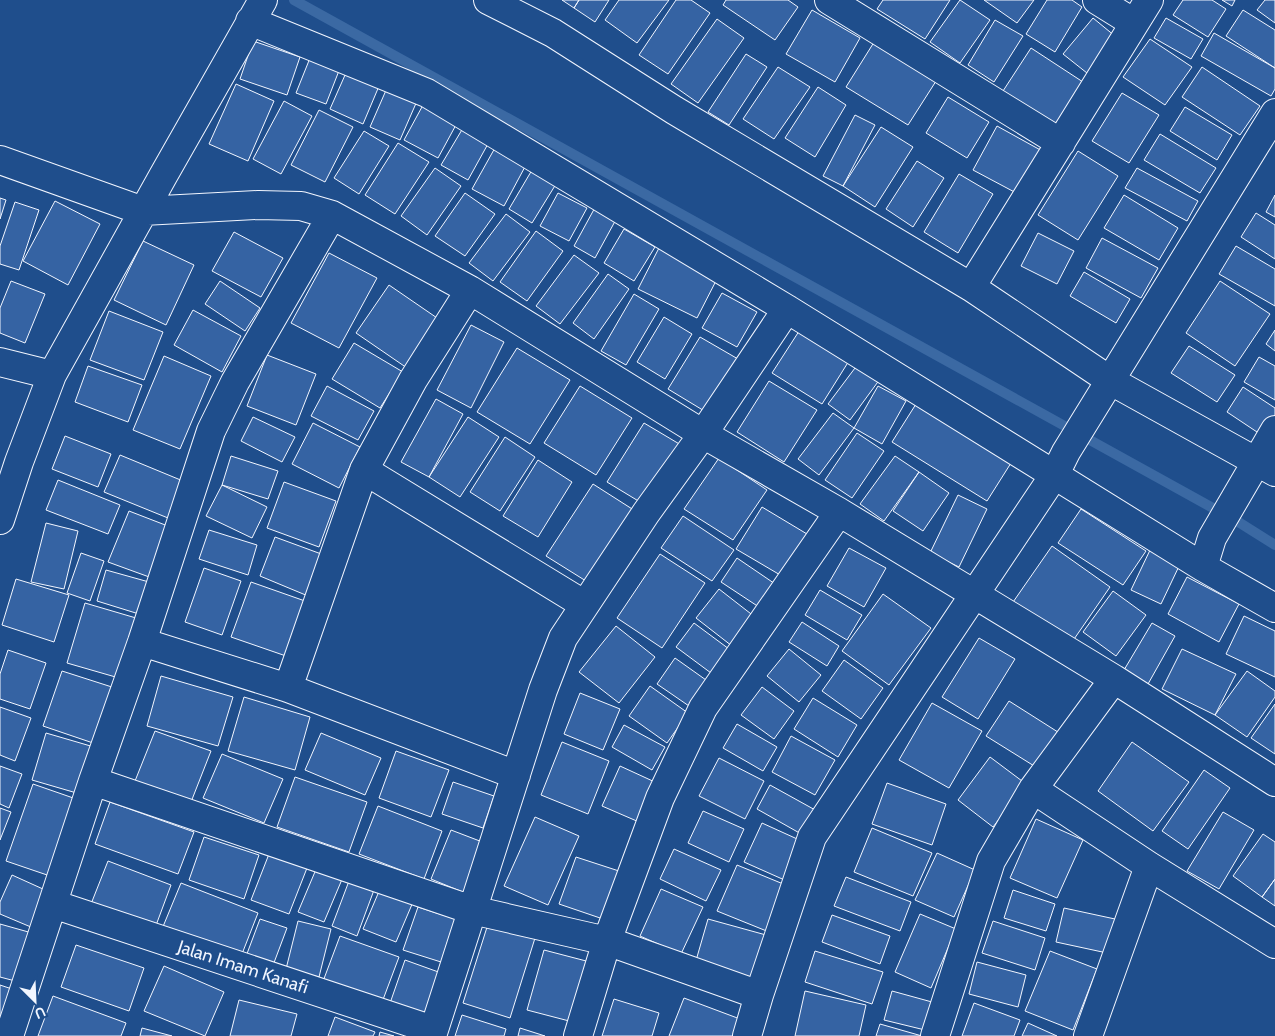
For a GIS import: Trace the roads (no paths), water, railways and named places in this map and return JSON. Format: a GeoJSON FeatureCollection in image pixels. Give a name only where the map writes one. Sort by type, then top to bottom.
{"type":"FeatureCollection","features":[{"type":"Feature","properties":{"kind":"street"},"geometry":{"type":"LineString","coordinates":[[488,0],[553,33],[674,110],[971,287],[1111,381],[1265,467]]}},
{"type":"Feature","properties":{"kind":"street"},"geometry":{"type":"LineString","coordinates":[[829,0],[1061,142]]}},
{"type":"Feature","properties":{"kind":"street"},"geometry":{"type":"LineString","coordinates":[[1097,0],[1134,23]]}},
{"type":"Feature","properties":{"kind":"street"},"geometry":{"type":"LineString","coordinates":[[971,287],[1148,0]]}},
{"type":"Feature","properties":{"kind":"street"},"geometry":{"type":"LineString","coordinates":[[0,520],[19,462],[52,375],[255,12],[427,93],[787,308],[1061,463],[1203,567],[1275,608]]}},
{"type":"Feature","properties":{"kind":"street"},"geometry":{"type":"LineString","coordinates":[[747,1036],[812,837],[1061,463],[1275,113]]}},
{"type":"Feature","properties":{"kind":"street"},"geometry":{"type":"LineString","coordinates":[[0,160],[143,212],[258,205],[301,206],[332,215],[470,290],[703,434],[840,512],[973,595],[1114,679],[1275,782]]}},
{"type":"Feature","properties":{"kind":"street"},"geometry":{"type":"LineString","coordinates":[[9,1036],[93,781],[142,642],[210,430],[235,382],[332,215]]}},
{"type":"Feature","properties":{"kind":"street"},"geometry":{"type":"LineString","coordinates":[[288,688],[364,470],[413,380],[470,290]]}},
{"type":"Feature","properties":{"kind":"street"},"geometry":{"type":"LineString","coordinates":[[433,1033],[543,690],[563,638],[646,513],[703,434],[787,308]]}},
{"type":"Feature","properties":{"kind":"street"},"geometry":{"type":"LineString","coordinates":[[0,362],[52,375]]}},
{"type":"Feature","properties":{"kind":"street"},"geometry":{"type":"LineString","coordinates":[[1203,567],[1212,538],[1241,490],[1265,467],[1275,430]]}},
{"type":"Feature","properties":{"kind":"street"},"geometry":{"type":"LineString","coordinates":[[364,470],[585,605]]}},
{"type":"Feature","properties":{"kind":"street"},"geometry":{"type":"LineString","coordinates":[[578,1036],[606,941],[660,798],[703,708],[840,512]]}},
{"type":"Feature","properties":{"kind":"street"},"geometry":{"type":"LineString","coordinates":[[142,642],[288,688],[516,775]]}},
{"type":"Feature","properties":{"kind":"street"},"geometry":{"type":"LineString","coordinates":[[935,1036],[991,861],[1033,789],[1114,679]]}},
{"type":"Feature","properties":{"kind":"street"},"geometry":{"type":"LineString","coordinates":[[93,781],[472,910],[606,941],[759,995]]}},
{"type":"Feature","properties":{"kind":"street"},"geometry":{"type":"LineString","coordinates":[[1033,789],[1148,866],[1275,944]]}},
{"type":"Feature","properties":{"kind":"street"},"geometry":{"type":"LineString","coordinates":[[1088,1036],[1148,866]]}},
{"type":"Feature","properties":{"kind":"street","name":"Jalan Imam Kanafi"},"geometry":{"type":"LineString","coordinates":[[53,904],[433,1033]]}},
{"type":"Feature","properties":{"kind":"waterway"},"geometry":{"type":"LineString","coordinates":[[294,0],[1240,523],[1275,545]]}}]}
